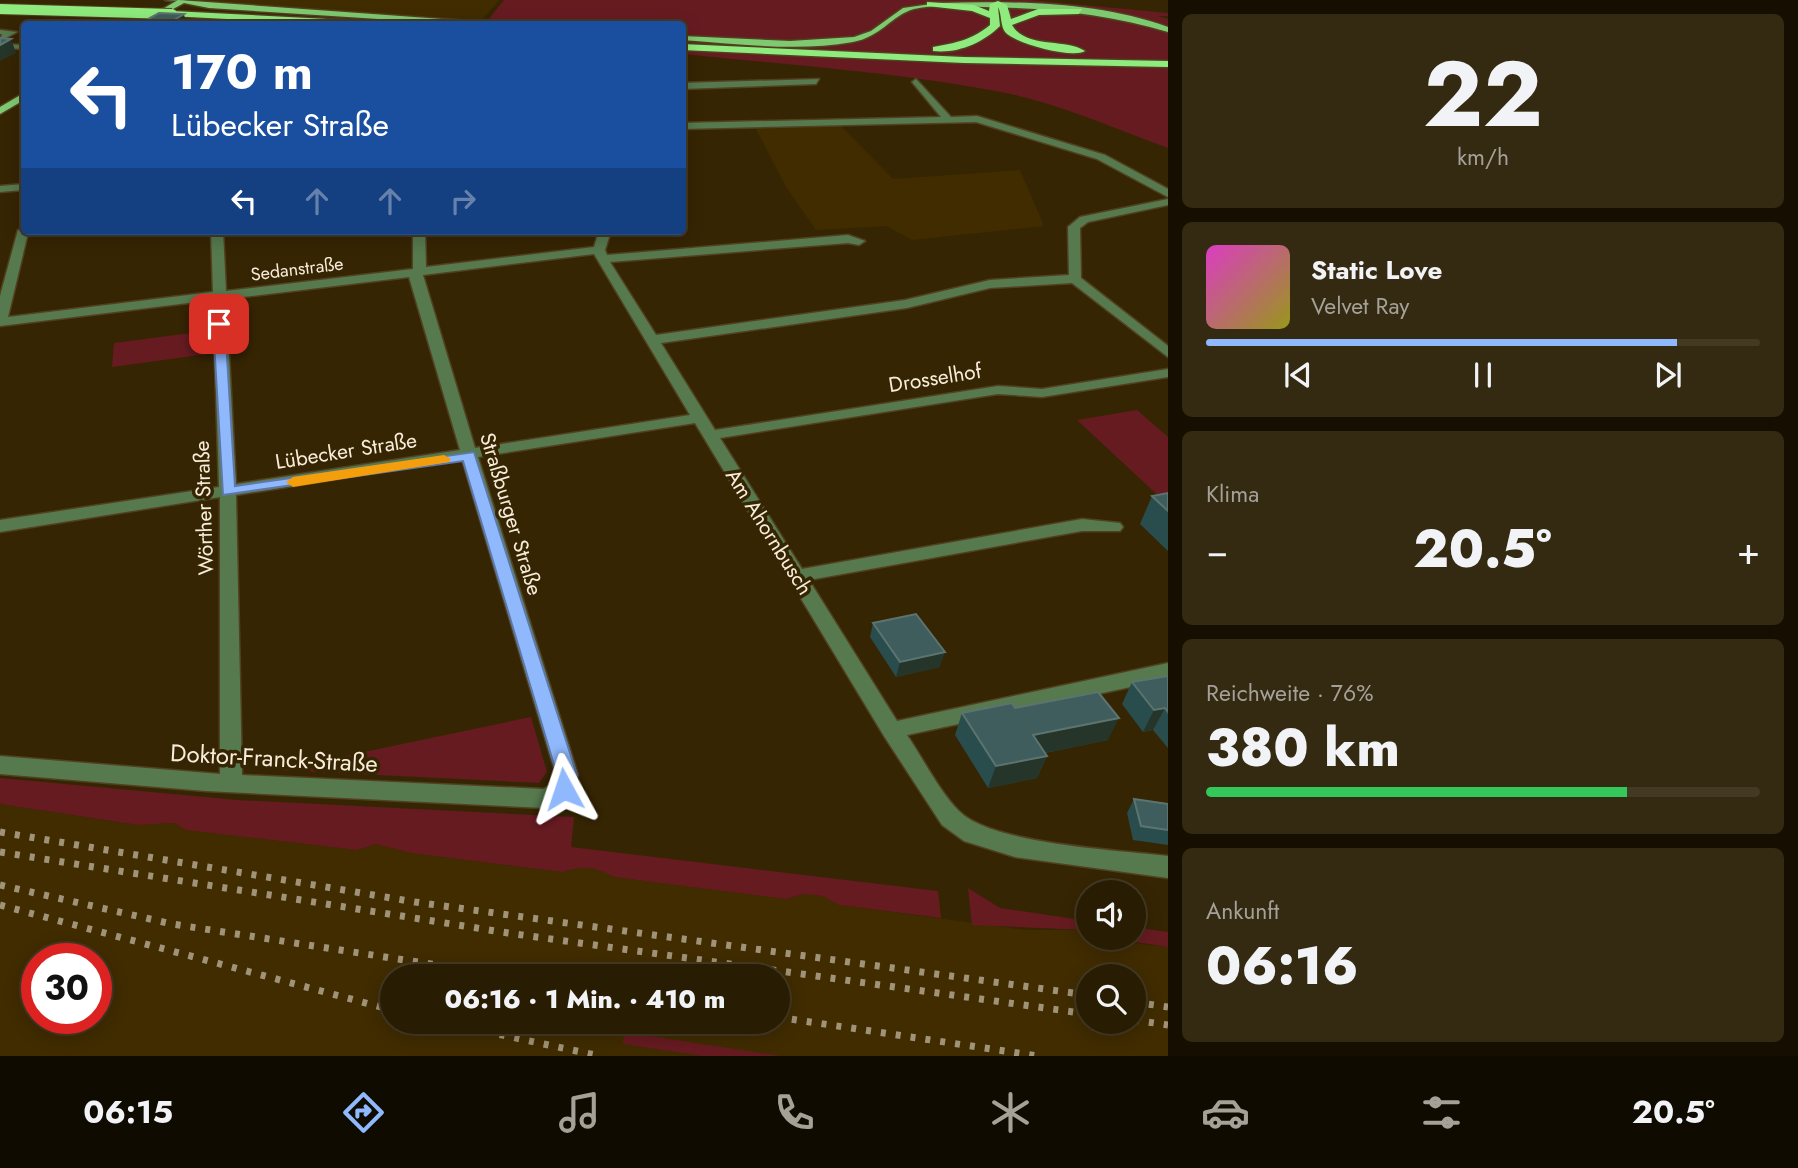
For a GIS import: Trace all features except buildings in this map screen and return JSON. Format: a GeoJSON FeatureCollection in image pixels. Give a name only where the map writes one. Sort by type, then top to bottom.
{"type":"FeatureCollection","features":[{"type":"Feature","properties":{"kind":"highway"},"geometry":{"type":"LineString","coordinates":[[930,4],[974,8],[994,17]]}},
{"type":"Feature","properties":{"kind":"highway"},"geometry":{"type":"LineString","coordinates":[[872,52],[947,49],[970,43],[995,26],[993,6],[999,4],[1004,6],[1008,30],[1018,37],[1051,47],[1168,62]]}},
{"type":"Feature","properties":{"kind":"highway"},"geometry":{"type":"LineString","coordinates":[[0,11],[168,14],[307,21]]}},
{"type":"Feature","properties":{"kind":"highway"},"geometry":{"type":"LineString","coordinates":[[1007,24],[1038,12],[1079,11]]}},
{"type":"Feature","properties":{"kind":"highway"},"geometry":{"type":"LineString","coordinates":[[168,14],[260,21]]}},
{"type":"Feature","properties":{"kind":"highway"},"geometry":{"type":"LineString","coordinates":[[686,42],[964,60],[1168,62]]}},
{"type":"Feature","properties":{"kind":"highway"},"geometry":{"type":"LineString","coordinates":[[686,42],[872,52],[1168,62]]}},
{"type":"Feature","properties":{"kind":"main road"},"geometry":{"type":"LineString","coordinates":[[168,14],[182,0],[209,6],[438,21]]}},
{"type":"Feature","properties":{"kind":"main road"},"geometry":{"type":"LineString","coordinates":[[686,42],[842,40],[873,34],[887,26],[899,13],[930,4],[999,4],[1120,15],[1168,30]]}},
{"type":"Feature","properties":{"kind":"main road"},"geometry":{"type":"LineString","coordinates":[[149,21],[168,14],[209,6]]}},
{"type":"Feature","properties":{"kind":"main road"},"geometry":{"type":"LineString","coordinates":[[1051,8],[1112,10],[1168,21]]}},
{"type":"Feature","properties":{"kind":"main road"},"geometry":{"type":"LineString","coordinates":[[0,111],[21,98]]}},
{"type":"Feature","properties":{"kind":"street"},"geometry":{"type":"LineString","coordinates":[[169,0],[182,0]]}},
{"type":"Feature","properties":{"kind":"street"},"geometry":{"type":"LineString","coordinates":[[0,32],[13,32],[0,39]]}},
{"type":"Feature","properties":{"kind":"street"},"geometry":{"type":"LineString","coordinates":[[0,46],[21,47]]}},
{"type":"Feature","properties":{"kind":"street"},"geometry":{"type":"LineString","coordinates":[[686,86],[816,81]]}},
{"type":"Feature","properties":{"kind":"street"},"geometry":{"type":"LineString","coordinates":[[916,82],[947,118]]}},
{"type":"Feature","properties":{"kind":"street"},"geometry":{"type":"LineString","coordinates":[[686,125],[947,118],[998,123],[1101,157],[1168,194]]}},
{"type":"Feature","properties":{"kind":"street"},"geometry":{"type":"LineString","coordinates":[[0,189],[21,187]]}},
{"type":"Feature","properties":{"kind":"street"},"geometry":{"type":"LineString","coordinates":[[1075,279],[1076,223],[1168,202]]}},
{"type":"Feature","properties":{"kind":"street"},"geometry":{"type":"LineString","coordinates":[[0,322],[22,235]]}},
{"type":"Feature","properties":{"kind":"street","name":"Wörther Straße"},"geometry":{"type":"LineString","coordinates":[[217,235],[228,492],[231,783]]}},
{"type":"Feature","properties":{"kind":"street","name":"Straßburger Straße"},"geometry":{"type":"LineString","coordinates":[[419,235],[418,272],[415,278],[567,775],[564,789],[545,799]]}},
{"type":"Feature","properties":{"kind":"street"},"geometry":{"type":"LineString","coordinates":[[601,254],[604,235]]}},
{"type":"Feature","properties":{"kind":"street","name":"Sedanstraße"},"geometry":{"type":"LineString","coordinates":[[0,322],[418,272],[601,254],[848,239],[859,241]]}},
{"type":"Feature","properties":{"kind":"street","name":"Am Ahornbusch"},"geometry":{"type":"LineString","coordinates":[[601,254],[650,340],[892,730],[938,803],[958,826],[988,840],[1015,847],[1168,867]]}},
{"type":"Feature","properties":{"kind":"street"},"geometry":{"type":"LineString","coordinates":[[650,340],[886,307],[959,289],[1075,279],[1168,353]]}},
{"type":"Feature","properties":{"kind":"street","name":"Drosselhof"},"geometry":{"type":"LineString","coordinates":[[710,435],[998,390],[1042,393],[1168,373]]}},
{"type":"Feature","properties":{"kind":"street","name":"Lübecker Straße"},"geometry":{"type":"LineString","coordinates":[[0,526],[469,456],[698,418]]}},
{"type":"Feature","properties":{"kind":"street"},"geometry":{"type":"LineString","coordinates":[[797,576],[1082,525],[1114,527]]}},
{"type":"Feature","properties":{"kind":"street"},"geometry":{"type":"LineString","coordinates":[[892,730],[1168,671]]}},
{"type":"Feature","properties":{"kind":"street","name":"Doktor-Franck-Straße"},"geometry":{"type":"LineString","coordinates":[[0,765],[231,783],[545,799]]}},
{"type":"Feature","properties":{"kind":"shaded area"},"geometry":{"type":"Polygon","coordinates":[[[195,0],[499,0],[481,21],[195,0]]]}},
{"type":"Feature","properties":{"kind":"shaded area"},"geometry":{"type":"Polygon","coordinates":[[[504,0],[1030,0],[1168,13],[1168,16],[1158,16],[1168,19],[1168,148],[1064,109],[1001,92],[882,74],[686,54],[686,21],[481,21],[488,20],[504,0]]]}},
{"type":"Feature","properties":{"kind":"shaded area"},"geometry":{"type":"Polygon","coordinates":[[[275,9],[481,21],[460,21],[275,9]]]}},
{"type":"Feature","properties":{"kind":"shaded area"},"geometry":{"type":"Polygon","coordinates":[[[841,126],[893,179],[1020,170],[1044,226],[912,240],[887,226],[816,230],[786,187],[755,127],[841,126]]]}},
{"type":"Feature","properties":{"kind":"shaded area"},"geometry":{"type":"Polygon","coordinates":[[[207,331],[207,354],[112,367],[114,343],[207,331]]]}},
{"type":"Feature","properties":{"kind":"shaded area"},"geometry":{"type":"Polygon","coordinates":[[[1137,410],[1168,437],[1168,499],[1163,500],[1077,420],[1137,410]]]}},
{"type":"Feature","properties":{"kind":"shaded area"},"geometry":{"type":"Polygon","coordinates":[[[531,717],[547,772],[539,783],[278,770],[531,717]]]}},
{"type":"Feature","properties":{"kind":"shaded area"},"geometry":{"type":"Polygon","coordinates":[[[0,778],[237,800],[574,817],[571,847],[938,891],[941,918],[839,905],[823,896],[804,894],[786,899],[614,877],[589,868],[563,872],[411,853],[376,844],[357,850],[186,830],[174,823],[138,825],[0,804],[0,778]]]}},
{"type":"Feature","properties":{"kind":"shaded area"},"geometry":{"type":"Polygon","coordinates":[[[0,804],[137,825],[174,823],[186,830],[357,850],[376,844],[411,853],[562,872],[580,866],[599,869],[614,877],[786,899],[803,894],[823,896],[840,905],[1026,930],[1076,930],[1076,950],[1146,950],[1146,945],[1168,947],[1168,1056],[0,1056],[0,804]]]}},
{"type":"Feature","properties":{"kind":"shaded area"},"geometry":{"type":"Polygon","coordinates":[[[968,888],[1000,908],[1076,919],[1076,929],[972,925],[968,888]]]}},
{"type":"Feature","properties":{"kind":"shaded area"},"geometry":{"type":"Polygon","coordinates":[[[1146,929],[1168,932],[1168,947],[1146,944],[1146,929]]]}},
{"type":"Feature","properties":{"kind":"shaded area"},"geometry":{"type":"Polygon","coordinates":[[[624,1034],[637,1034],[780,1056],[703,1056],[623,1044],[624,1034]]]}},
{"type":"Feature","properties":{"kind":"railway"},"geometry":{"type":"LineString","coordinates":[[0,832],[415,902],[1076,993]]}},
{"type":"Feature","properties":{"kind":"railway"},"geometry":{"type":"LineString","coordinates":[[0,852],[508,933],[1076,1012]]}},
{"type":"Feature","properties":{"kind":"railway"},"geometry":{"type":"LineString","coordinates":[[0,885],[172,924],[430,964]]}},
{"type":"Feature","properties":{"kind":"railway"},"geometry":{"type":"LineString","coordinates":[[0,905],[380,1007]]}},
{"type":"Feature","properties":{"kind":"railway"},"geometry":{"type":"LineString","coordinates":[[1146,1004],[1168,1007]]}},
{"type":"Feature","properties":{"kind":"railway"},"geometry":{"type":"LineString","coordinates":[[790,1019],[1038,1056]]}},
{"type":"Feature","properties":{"kind":"railway"},"geometry":{"type":"LineString","coordinates":[[1146,1022],[1168,1025]]}},
{"type":"Feature","properties":{"kind":"railway"},"geometry":{"type":"LineString","coordinates":[[497,1034],[600,1056]]}},
{"type":"Feature","properties":{"kind":"slow traffic"},"geometry":{"type":"LineString","coordinates":[[293,482],[444,459]]}},
{"type":"Feature","properties":{"kind":"route"},"geometry":{"type":"LineString","coordinates":[[219,324],[228,492],[469,456],[567,775],[564,789]]}}]}
